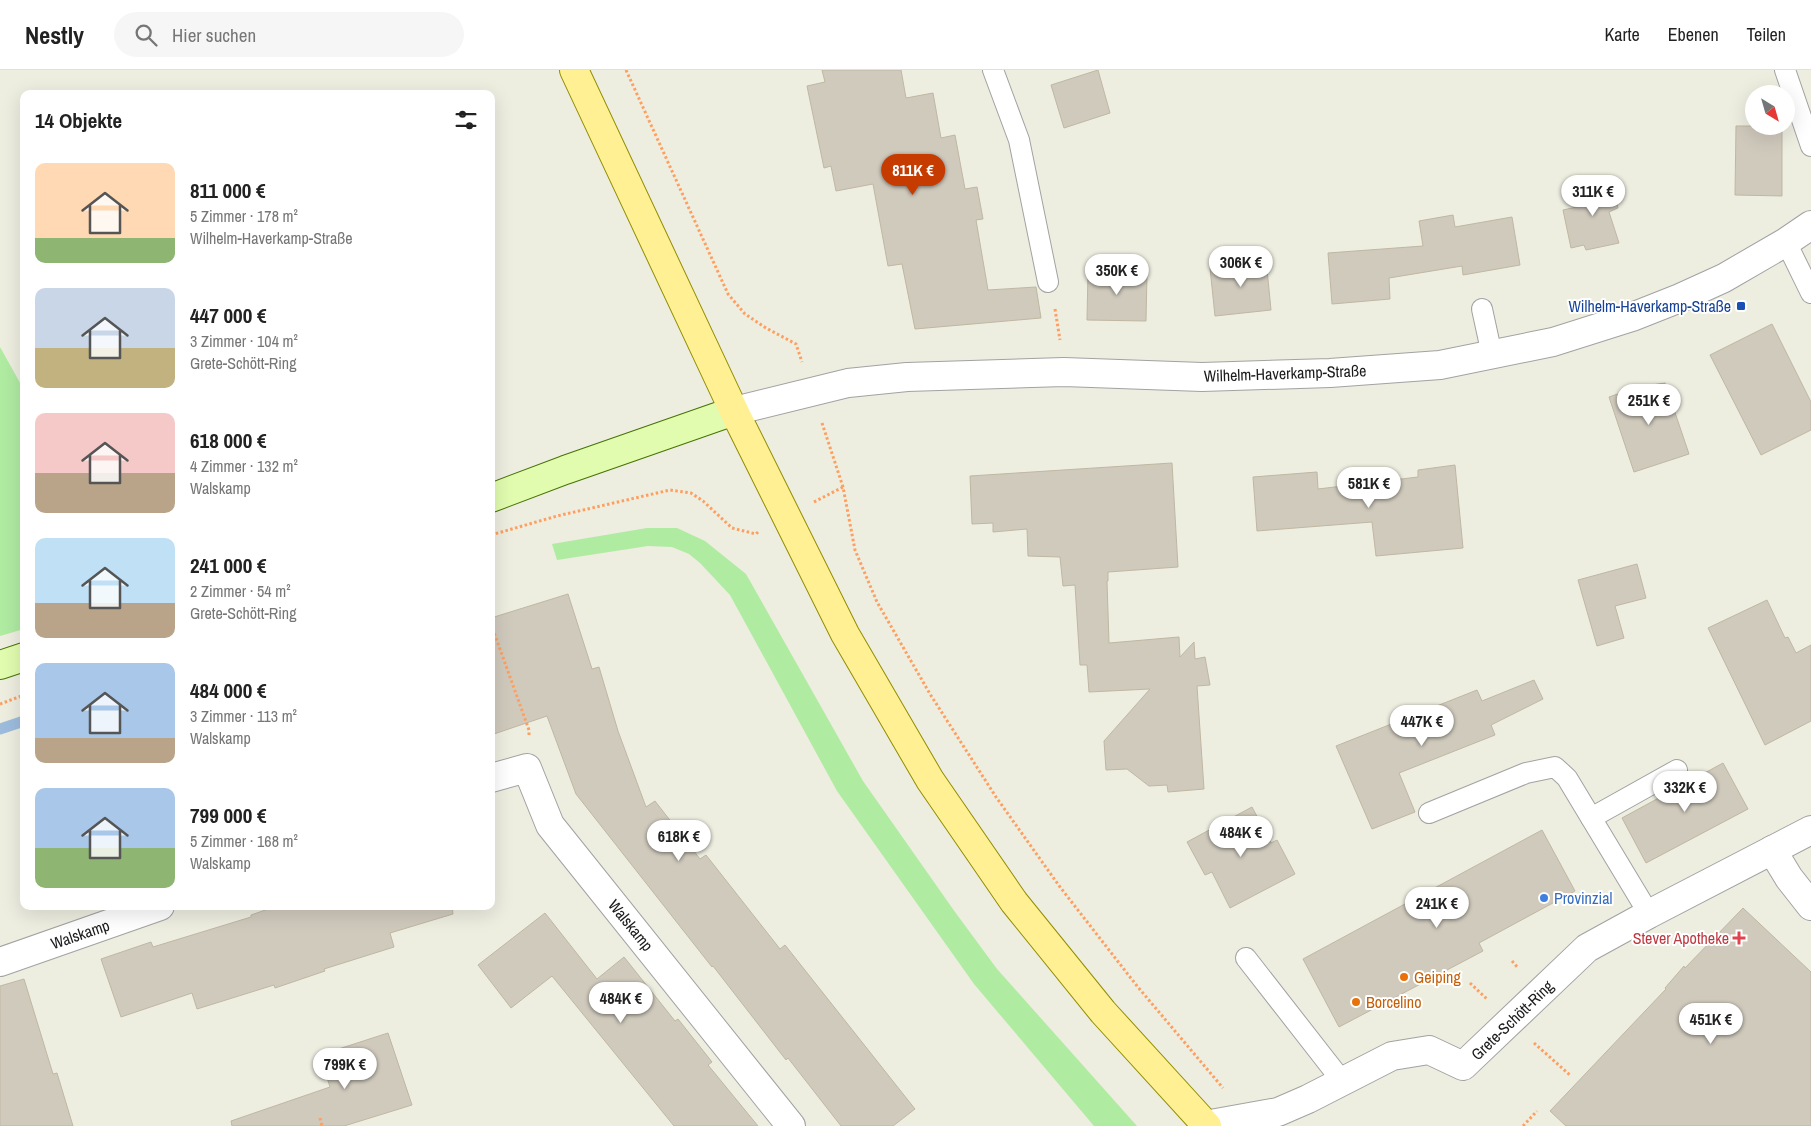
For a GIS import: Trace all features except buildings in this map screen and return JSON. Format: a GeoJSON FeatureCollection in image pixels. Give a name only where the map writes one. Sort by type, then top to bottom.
{"type":"FeatureCollection","features":[{"type":"Feature","properties":{"kind":"main road"},"geometry":{"type":"LineString","coordinates":[[574,70],[734,411],[845,634],[930,780],[1014,902],[1104,1012],[1206,1125]]}},
{"type":"Feature","properties":{"kind":"main road"},"geometry":{"type":"LineString","coordinates":[[495,496],[734,411]]}},
{"type":"Feature","properties":{"kind":"main road"},"geometry":{"type":"LineString","coordinates":[[0,665],[20,658]]}},
{"type":"Feature","properties":{"kind":"street","name":"Wilhelm-Haverkamp-Straße"},"geometry":{"type":"LineString","coordinates":[[734,411],[848,382],[907,378],[1064,372],[1202,377],[1330,373],[1440,364],[1553,342],[1632,317],[1724,278],[1786,242],[1811,225]]}},
{"type":"Feature","properties":{"kind":"street"},"geometry":{"type":"LineString","coordinates":[[495,777],[527,768]]}},
{"type":"Feature","properties":{"kind":"street","name":"Walskamp"},"geometry":{"type":"LineString","coordinates":[[527,768],[550,825],[791,1126]]}},
{"type":"Feature","properties":{"kind":"street","name":"Grete-Schött-Ring"},"geometry":{"type":"LineString","coordinates":[[1206,1125],[1278,1112],[1308,1099],[1392,1056],[1429,1050],[1463,1066],[1588,948],[1649,914],[1811,830]]}},
{"type":"Feature","properties":{"kind":"street"},"geometry":{"type":"LineString","coordinates":[[1772,850],[1789,878],[1811,906]]}},
{"type":"Feature","properties":{"kind":"street","name":"Walskamp"},"geometry":{"type":"LineString","coordinates":[[0,962],[149,910]]}},
{"type":"Feature","properties":{"kind":"lane"},"geometry":{"type":"LineString","coordinates":[[993,70],[1019,140],[1048,282]]}},
{"type":"Feature","properties":{"kind":"lane"},"geometry":{"type":"LineString","coordinates":[[1785,70],[1811,146]]}},
{"type":"Feature","properties":{"kind":"lane"},"geometry":{"type":"LineString","coordinates":[[1786,242],[1811,293]]}},
{"type":"Feature","properties":{"kind":"lane"},"geometry":{"type":"LineString","coordinates":[[1482,309],[1492,354]]}},
{"type":"Feature","properties":{"kind":"lane"},"geometry":{"type":"LineString","coordinates":[[1430,813],[1526,773],[1555,767],[1567,778],[1649,914]]}},
{"type":"Feature","properties":{"kind":"lane"},"geometry":{"type":"LineString","coordinates":[[1591,818],[1677,770]]}},
{"type":"Feature","properties":{"kind":"lane"},"geometry":{"type":"LineString","coordinates":[[1246,958],[1342,1081]]}},
{"type":"Feature","properties":{"kind":"path"},"geometry":{"type":"LineString","coordinates":[[626,70],[728,294],[745,314],[796,344]]}},
{"type":"Feature","properties":{"kind":"path"},"geometry":{"type":"LineString","coordinates":[[1048,282],[1054,298],[1064,372]]}},
{"type":"Feature","properties":{"kind":"path"},"geometry":{"type":"LineString","coordinates":[[811,391],[843,487],[855,550],[877,602],[930,694],[996,797],[1060,887],[1137,986],[1214,1077]]}},
{"type":"Feature","properties":{"kind":"path"},"geometry":{"type":"LineString","coordinates":[[495,534],[557,516],[670,490],[690,493],[703,501],[732,528],[756,534],[786,516],[843,487]]}},
{"type":"Feature","properties":{"kind":"path"},"geometry":{"type":"LineString","coordinates":[[495,635],[529,730],[527,768]]}},
{"type":"Feature","properties":{"kind":"path"},"geometry":{"type":"LineString","coordinates":[[0,704],[20,696]]}},
{"type":"Feature","properties":{"kind":"path"},"geometry":{"type":"LineString","coordinates":[[1523,1126],[1537,1111]]}},
{"type":"Feature","properties":{"kind":"path"},"geometry":{"type":"LineString","coordinates":[[320,1118],[322,1126]]}},
{"type":"Feature","properties":{"kind":"green space"},"geometry":{"type":"Polygon","coordinates":[[[0,347],[20,383],[20,630],[0,636],[0,347]]]}},
{"type":"Feature","properties":{"kind":"green space"},"geometry":{"type":"Polygon","coordinates":[[[647,528],[677,528],[705,541],[746,574],[863,781],[955,912],[997,969],[1137,1126],[1094,1126],[974,984],[837,791],[730,595],[700,563],[689,554],[672,547],[648,546],[557,560],[552,544],[647,528]]]}},
{"type":"Feature","properties":{"kind":"waterway"},"geometry":{"type":"LineString","coordinates":[[0,729],[20,722]]}},
{"type":"Feature","properties":{"kind":"place","name":"Wilhelm-Haverkamp-Straße"},"geometry":{"type":"Point","coordinates":[1741,306]}},
{"type":"Feature","properties":{"kind":"place","name":"Provinzial"},"geometry":{"type":"Point","coordinates":[1544,898]}},
{"type":"Feature","properties":{"kind":"place","name":"Stever Apotheke"},"geometry":{"type":"Point","coordinates":[1739,938]}},
{"type":"Feature","properties":{"kind":"place","name":"Geiping"},"geometry":{"type":"Point","coordinates":[1404,977]}},
{"type":"Feature","properties":{"kind":"place","name":"Borcelino"},"geometry":{"type":"Point","coordinates":[1356,1002]}}]}
